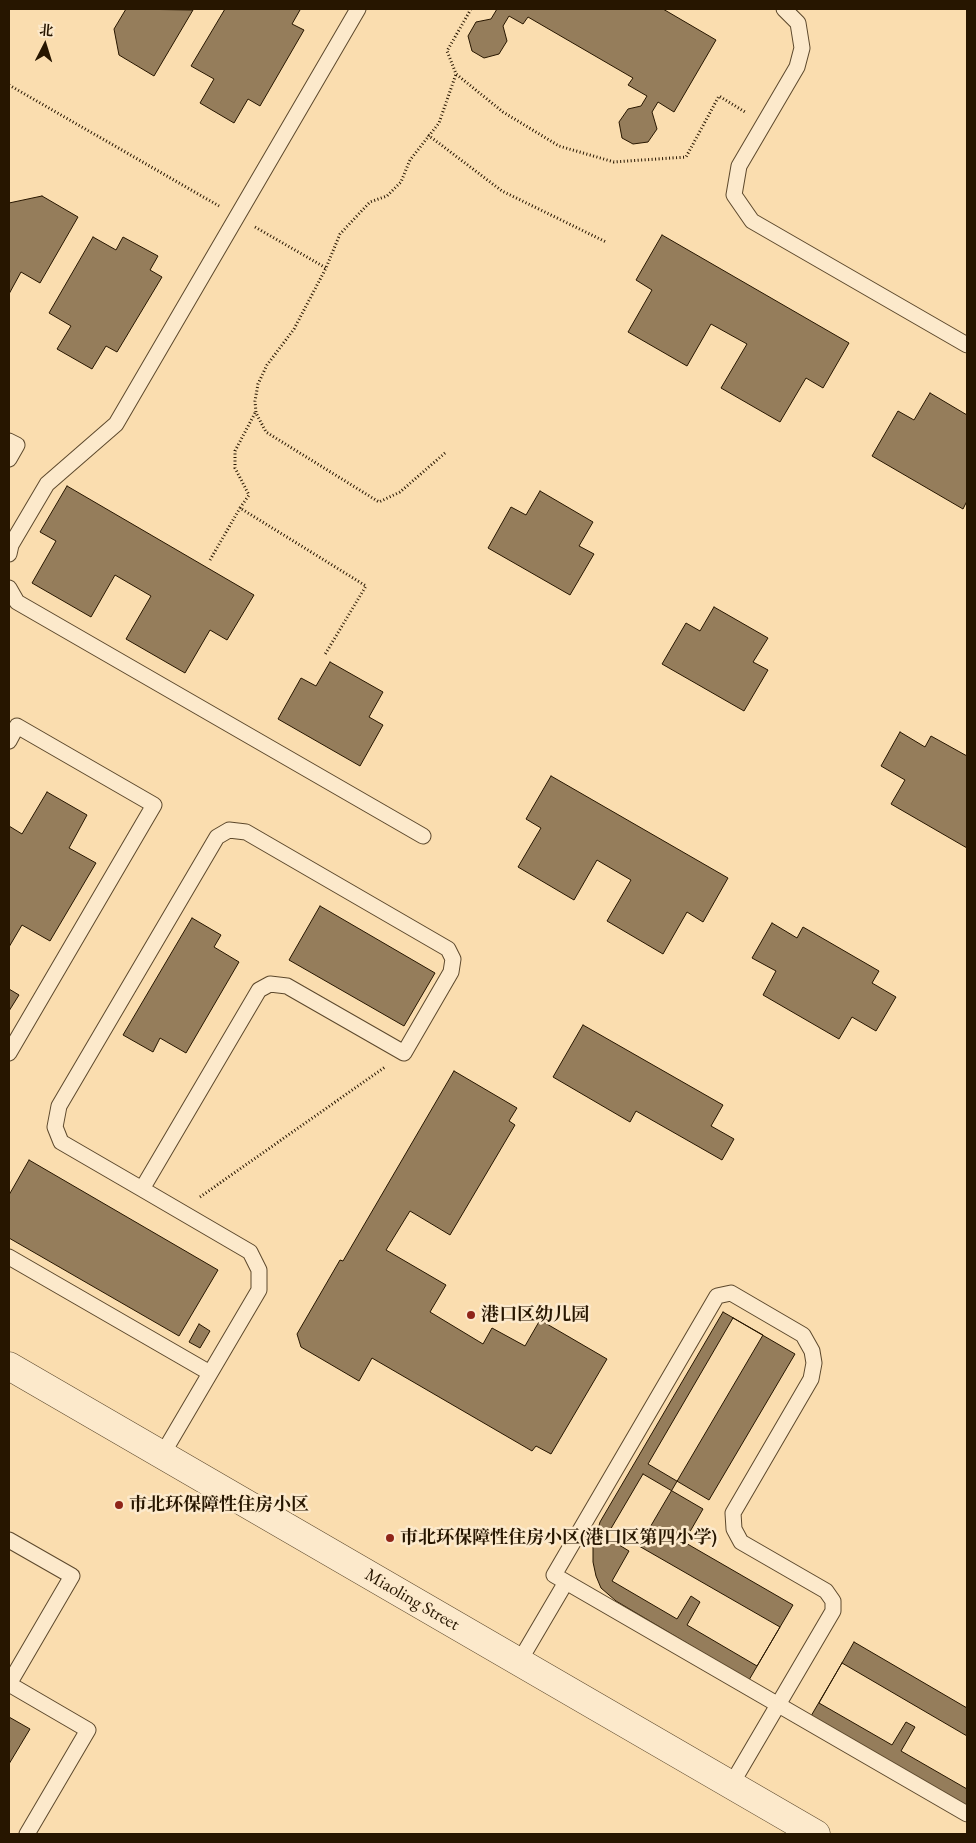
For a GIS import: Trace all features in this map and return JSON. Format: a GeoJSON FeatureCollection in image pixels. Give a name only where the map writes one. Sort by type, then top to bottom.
{"type":"FeatureCollection","features":[{"type":"Feature","properties":{"kind":"street","name":"Miaoling Street"},"geometry":{"type":"LineString","coordinates":[[9,1366],[816,1834]]}},
{"type":"Feature","properties":{"kind":"lane"},"geometry":{"type":"LineString","coordinates":[[9,554],[11,545],[46,484],[116,424],[358,9]]}},
{"type":"Feature","properties":{"kind":"lane"},"geometry":{"type":"LineString","coordinates":[[784,9],[798,24],[802,48],[797,67],[739,166],[734,195],[752,221],[967,345]]}},
{"type":"Feature","properties":{"kind":"lane"},"geometry":{"type":"LineString","coordinates":[[9,441],[17,445],[9,459]]}},
{"type":"Feature","properties":{"kind":"lane"},"geometry":{"type":"LineString","coordinates":[[9,588],[17,602],[423,836]]}},
{"type":"Feature","properties":{"kind":"lane"},"geometry":{"type":"LineString","coordinates":[[9,741],[17,726],[154,805],[9,1053]]}},
{"type":"Feature","properties":{"kind":"lane"},"geometry":{"type":"LineString","coordinates":[[142,1189],[259,990],[270,984],[287,986],[404,1053],[451,972],[453,959],[448,949],[246,832],[228,830],[217,837],[59,1106],[55,1127],[62,1142],[142,1189],[250,1252],[260,1270],[259,1290],[162,1455]]}},
{"type":"Feature","properties":{"kind":"lane"},"geometry":{"type":"LineString","coordinates":[[9,1257],[210,1373]]}},
{"type":"Feature","properties":{"kind":"lane"},"geometry":{"type":"LineString","coordinates":[[731,1785],[778,1704],[833,1611],[833,1601],[826,1591],[741,1542],[734,1529],[733,1513],[812,1380],[814,1363],[812,1351],[803,1335],[731,1294],[717,1296],[554,1574],[566,1582],[778,1704],[967,1814]]}},
{"type":"Feature","properties":{"kind":"lane"},"geometry":{"type":"LineString","coordinates":[[9,1540],[72,1576],[9,1684],[88,1730],[27,1834]]}},
{"type":"Feature","properties":{"kind":"lane"},"geometry":{"type":"LineString","coordinates":[[519,1662],[566,1582]]}},
{"type":"Feature","properties":{"kind":"path"},"geometry":{"type":"LineString","coordinates":[[471,9],[448,51],[456,74],[503,112],[559,146],[614,162],[686,157],[718,96],[764,124]]}},
{"type":"Feature","properties":{"kind":"path"},"geometry":{"type":"LineString","coordinates":[[445,453],[400,492],[379,502],[266,432],[256,413],[255,401],[258,384],[267,365],[294,329],[326,268],[340,234],[370,202],[387,196],[401,182],[410,160],[439,123],[456,74]]}},
{"type":"Feature","properties":{"kind":"path"},"geometry":{"type":"LineString","coordinates":[[9,85],[326,268]]}},
{"type":"Feature","properties":{"kind":"path"},"geometry":{"type":"LineString","coordinates":[[428,135],[502,191],[606,242]]}},
{"type":"Feature","properties":{"kind":"path"},"geometry":{"type":"LineString","coordinates":[[210,560],[249,495],[235,468],[235,451],[256,413]]}},
{"type":"Feature","properties":{"kind":"path"},"geometry":{"type":"LineString","coordinates":[[240,508],[366,586],[324,656]]}},
{"type":"Feature","properties":{"kind":"path"},"geometry":{"type":"LineString","coordinates":[[180,1211],[404,1053]]}},
{"type":"Feature","properties":{"kind":"building"},"geometry":{"type":"Polygon","coordinates":[[[126,9],[193,10],[154,76],[119,55],[114,29],[126,9]]]}},
{"type":"Feature","properties":{"kind":"building"},"geometry":{"type":"Polygon","coordinates":[[[225,9],[297,9],[300,10],[292,24],[304,30],[260,106],[248,99],[234,123],[200,103],[214,79],[191,66],[225,9]]]}},
{"type":"Feature","properties":{"kind":"building"},"geometry":{"type":"Polygon","coordinates":[[[497,9],[663,9],[716,40],[674,112],[658,102],[652,112],[657,129],[648,142],[633,144],[622,138],[619,122],[628,109],[641,106],[647,96],[628,85],[633,78],[528,17],[523,24],[509,16],[503,26],[507,41],[499,54],[484,58],[472,51],[468,36],[476,22],[491,19],[497,9]]]}},
{"type":"Feature","properties":{"kind":"building"},"geometry":{"type":"Polygon","coordinates":[[[42,196],[78,217],[40,283],[21,272],[9,294],[9,203],[42,196]]]}},
{"type":"Feature","properties":{"kind":"building"},"geometry":{"type":"Polygon","coordinates":[[[662,235],[849,343],[823,388],[806,378],[780,422],[721,388],[747,344],[711,324],[687,366],[628,332],[652,290],[636,280],[662,235]]]}},
{"type":"Feature","properties":{"kind":"building"},"geometry":{"type":"Polygon","coordinates":[[[93,237],[116,250],[123,237],[158,256],[150,270],[162,277],[117,352],[106,346],[92,369],[57,349],[71,326],[49,313],[93,237]]]}},
{"type":"Feature","properties":{"kind":"building"},"geometry":{"type":"Polygon","coordinates":[[[930,393],[967,415],[967,501],[963,509],[872,456],[898,411],[914,420],[930,393]]]}},
{"type":"Feature","properties":{"kind":"building"},"geometry":{"type":"Polygon","coordinates":[[[67,486],[254,595],[227,640],[210,630],[185,673],[126,639],[151,596],[115,575],[91,617],[32,583],[56,541],[40,532],[67,486]]]}},
{"type":"Feature","properties":{"kind":"building"},"geometry":{"type":"Polygon","coordinates":[[[540,491],[593,522],[579,546],[594,554],[570,595],[488,548],[511,507],[526,515],[540,491]]]}},
{"type":"Feature","properties":{"kind":"building"},"geometry":{"type":"Polygon","coordinates":[[[714,607],[768,638],[753,662],[768,670],[744,711],[662,664],[686,623],[700,631],[714,607]]]}},
{"type":"Feature","properties":{"kind":"building"},"geometry":{"type":"Polygon","coordinates":[[[330,662],[383,692],[369,717],[383,725],[360,766],[278,719],[301,678],[316,686],[330,662]]]}},
{"type":"Feature","properties":{"kind":"building"},"geometry":{"type":"Polygon","coordinates":[[[900,732],[925,747],[931,736],[967,756],[967,848],[891,804],[905,780],[881,766],[900,732]]]}},
{"type":"Feature","properties":{"kind":"building"},"geometry":{"type":"Polygon","coordinates":[[[551,776],[728,878],[703,922],[687,912],[663,954],[607,921],[631,880],[597,860],[574,900],[518,867],[541,828],[526,819],[551,776]]]}},
{"type":"Feature","properties":{"kind":"building"},"geometry":{"type":"Polygon","coordinates":[[[47,792],[87,815],[69,848],[96,863],[50,941],[22,925],[9,947],[9,826],[22,834],[47,792]]]}},
{"type":"Feature","properties":{"kind":"building"},"geometry":{"type":"Polygon","coordinates":[[[320,906],[435,973],[404,1026],[289,960],[320,906]]]}},
{"type":"Feature","properties":{"kind":"building"},"geometry":{"type":"Polygon","coordinates":[[[192,918],[221,935],[214,947],[239,962],[186,1053],[160,1038],[153,1052],[123,1035],[192,918]]]}},
{"type":"Feature","properties":{"kind":"building"},"geometry":{"type":"Polygon","coordinates":[[[772,923],[797,938],[803,927],[879,971],[872,983],[896,997],[876,1031],[852,1017],[839,1039],[763,995],[776,971],[752,958],[772,923]]]}},
{"type":"Feature","properties":{"kind":"building"},"geometry":{"type":"Polygon","coordinates":[[[9,989],[19,995],[9,1011],[9,989]]]}},
{"type":"Feature","properties":{"kind":"building"},"geometry":{"type":"Polygon","coordinates":[[[583,1025],[723,1105],[711,1126],[734,1139],[722,1160],[636,1111],[630,1122],[553,1077],[583,1025]]]}},
{"type":"Feature","properties":{"kind":"building"},"geometry":{"type":"Polygon","coordinates":[[[454,1071],[517,1108],[509,1121],[515,1125],[450,1235],[410,1211],[386,1250],[446,1285],[430,1312],[483,1344],[492,1328],[525,1346],[540,1320],[607,1359],[551,1454],[536,1446],[532,1451],[372,1358],[359,1381],[301,1347],[297,1334],[340,1260],[343,1261],[454,1071]]]}},
{"type":"Feature","properties":{"kind":"building"},"geometry":{"type":"Polygon","coordinates":[[[29,1160],[218,1270],[179,1336],[9,1238],[9,1195],[29,1160]]]}},
{"type":"Feature","properties":{"kind":"building"},"geometry":{"type":"Polygon","coordinates":[[[723,1312],[763,1335],[639,1546],[780,1627],[749,1680],[616,1601],[601,1588],[593,1562],[593,1546],[600,1522],[723,1312]]]}},
{"type":"Feature","properties":{"kind":"building"},"geometry":{"type":"Polygon","coordinates":[[[733,1318],[795,1354],[709,1500],[648,1464],[733,1318]]]}},
{"type":"Feature","properties":{"kind":"building"},"geometry":{"type":"Polygon","coordinates":[[[199,1324],[210,1331],[200,1348],[189,1342],[199,1324]]]}},
{"type":"Feature","properties":{"kind":"building"},"geometry":{"type":"Polygon","coordinates":[[[643,1474],[703,1509],[684,1542],[793,1605],[757,1666],[687,1625],[700,1602],[691,1596],[677,1619],[612,1581],[629,1551],[606,1537],[643,1474]]]}},
{"type":"Feature","properties":{"kind":"building"},"geometry":{"type":"Polygon","coordinates":[[[854,1642],[967,1708],[967,1789],[901,1751],[915,1727],[906,1722],[892,1745],[819,1703],[854,1642]]]}},
{"type":"Feature","properties":{"kind":"building"},"geometry":{"type":"Polygon","coordinates":[[[842,1663],[967,1736],[967,1808],[811,1716],[842,1663]]]}},
{"type":"Feature","properties":{"kind":"building"},"geometry":{"type":"Polygon","coordinates":[[[9,1717],[30,1729],[9,1764],[9,1717]]]}},
{"type":"Feature","properties":{"kind":"place","name":"港口区幼儿园"},"geometry":{"type":"Point","coordinates":[471,1315]}},
{"type":"Feature","properties":{"kind":"place","name":"巿北环保障性住房小区"},"geometry":{"type":"Point","coordinates":[119,1505]}},
{"type":"Feature","properties":{"kind":"place","name":"巿北环保障性住房小区(港口区第四小学)"},"geometry":{"type":"Point","coordinates":[390,1538]}}]}
